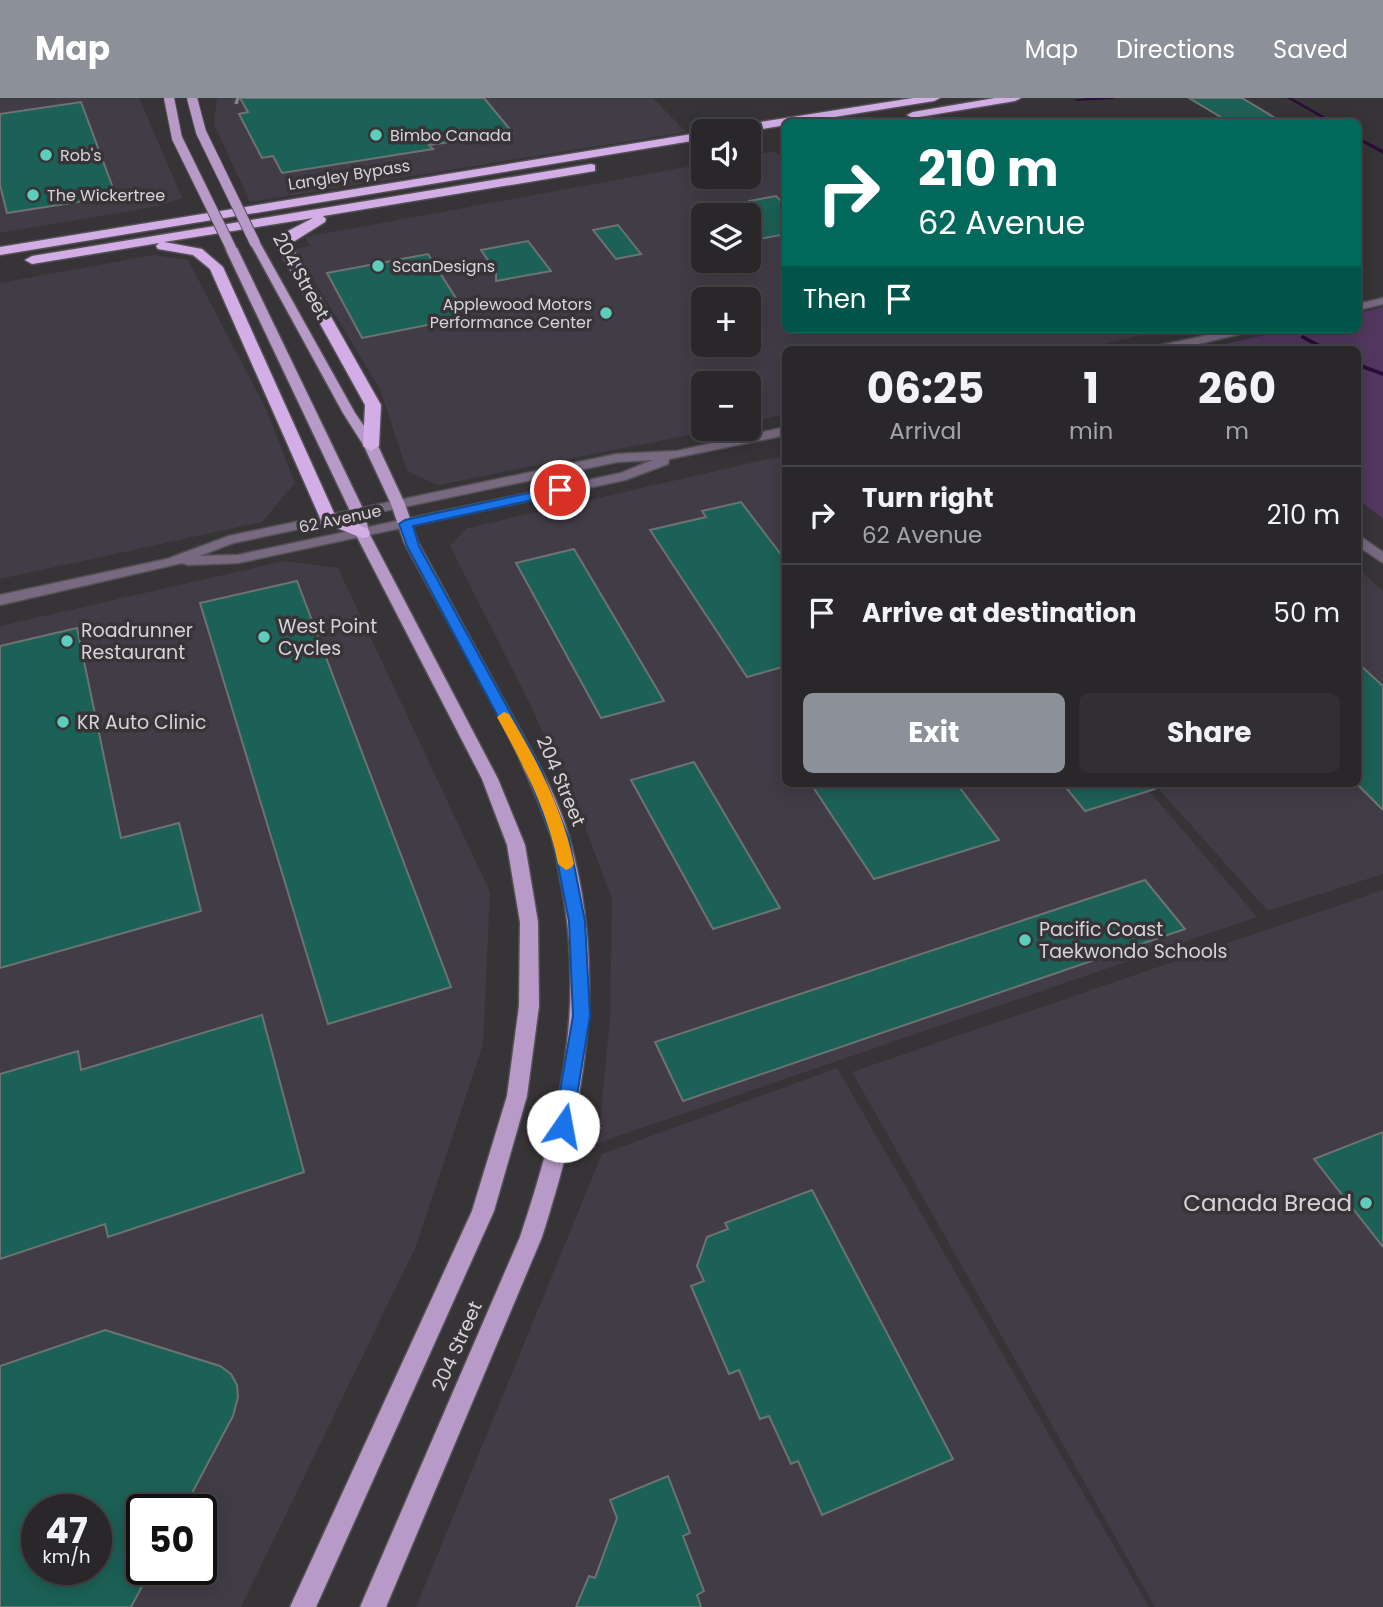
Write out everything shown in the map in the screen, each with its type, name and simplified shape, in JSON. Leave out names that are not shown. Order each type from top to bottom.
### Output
[{"type":"highway","points":[[804,119],[934,98]]},
{"type":"highway","points":[[894,118],[1015,98]]},
{"type":"highway","points":[[761,126],[782,122]]},
{"type":"highway","name":"Langley Bypass","points":[[0,251],[691,137]]},
{"type":"highway","name":"Langley Bypass","points":[[0,266],[598,167]]},
{"type":"highway","points":[[342,210],[307,225],[286,242],[289,255],[373,405],[371,446]]},
{"type":"highway","points":[[140,243],[197,252],[216,267],[328,519],[362,533]]},
{"type":"main road","name":"204 Street","points":[[169,98],[177,138],[358,513],[362,533],[490,779],[516,845],[529,922],[530,1006],[517,1096],[484,1211],[303,1607]]},
{"type":"main road","name":"204 Street","points":[[192,98],[201,132],[255,243],[349,413],[371,446],[398,504],[413,546],[532,767],[561,839],[577,921],[581,1016],[569,1101],[550,1178],[531,1237],[373,1607]]},
{"type":"street","points":[[1361,306],[1383,301]]},
{"type":"street","points":[[1175,346],[1236,333]]},
{"type":"street","name":"62 Avenue","points":[[0,600],[171,562],[229,540],[617,458],[677,455],[782,432]]},
{"type":"street","name":"62 Avenue","points":[[171,562],[238,559],[405,524],[625,476],[677,455]]},
{"type":"street","points":[[1361,541],[1383,559]]},
{"type":"shaded area","points":[[0,98],[139,98],[182,198],[158,206],[0,233]]},
{"type":"shaded area","points":[[217,98],[653,98],[686,132],[250,202],[214,124]]},
{"type":"shaded area","name":"Applewood Motors Performance Center","points":[[775,151],[782,157],[782,333],[1152,333],[1095,346],[782,346],[782,415],[761,419],[761,371],[691,371],[691,434],[438,485],[407,471],[380,389],[295,249],[310,246],[305,237],[691,166],[691,189],[761,189],[761,154]]},
{"type":"shaded area","points":[[154,255],[188,260],[266,409],[295,483],[262,522],[0,579],[0,283]]},
{"type":"shaded area","points":[[1383,307],[1383,519],[1361,501],[1361,346],[1217,346],[1273,333],[1361,333],[1361,312]]},
{"type":"shaded area","points":[[782,456],[782,787],[1146,787],[1257,917],[598,1143],[610,1019],[612,899],[584,824],[530,704],[450,546],[467,528]]},
{"type":"shaded area","points":[[284,561],[338,568],[490,892],[483,1044],[416,1246],[241,1607],[0,1607],[0,626]]},
{"type":"shaded area","points":[[1361,572],[1383,591],[1383,874],[1268,911],[1157,787],[1361,787]]},
{"type":"shaded area","points":[[1383,890],[1383,1607],[1155,1607],[852,1072]]},
{"type":"shaded area","points":[[837,1068],[1149,1607],[416,1607],[602,1154]]},
{"type":"building","name":"Bimbo Canada","points":[[240,98],[484,98],[513,133],[429,145],[433,149],[282,173],[273,156],[262,158],[239,114],[248,112]]},
{"type":"building","points":[[1189,98],[1242,98],[1277,119],[1224,119]]},
{"type":"building","points":[[81,102],[116,196],[7,213],[0,185],[0,114]]},
{"type":"building","points":[[776,196],[782,202],[782,235],[761,239],[761,203],[749,203]]},
{"type":"building","points":[[618,225],[641,254],[616,259],[593,230]]},
{"type":"building","points":[[528,241],[551,271],[496,281],[496,272],[481,250]]},
{"type":"building","points":[[428,254],[468,317],[362,338],[327,273]]},
{"type":"building","points":[[741,502],[782,556],[782,667],[747,677],[650,530],[706,517],[702,511]]},
{"type":"building","points":[[574,549],[664,701],[601,718],[516,563]]},
{"type":"building","points":[[297,581],[451,987],[328,1024],[200,603]]},
{"type":"building","points":[[77,628],[121,838],[179,823],[201,911],[0,968],[0,646]]},
{"type":"building","points":[[1361,666],[1383,686],[1383,810],[1360,787]]},
{"type":"building","points":[[694,762],[780,908],[713,929],[631,780]]},
{"type":"building","points":[[813,787],[959,787],[999,840],[874,879]]},
{"type":"building","points":[[1065,787],[1155,787],[1155,789],[1085,811]]},
{"type":"building","points":[[1145,880],[1185,929],[683,1101],[655,1042]]},
{"type":"building","points":[[262,1015],[304,1172],[108,1237],[105,1224],[0,1259],[0,1074],[78,1051],[81,1070]]},
{"type":"building","name":"Canada Bread","points":[[1383,1132],[1383,1247],[1314,1159]]},
{"type":"building","points":[[812,1190],[953,1459],[822,1515],[798,1461],[791,1464],[769,1416],[760,1419],[739,1370],[729,1374],[691,1286],[704,1281],[697,1266],[707,1237],[728,1229],[725,1223]]},
{"type":"building","points":[[105,1330],[220,1366],[231,1374],[237,1385],[238,1397],[233,1416],[192,1494],[126,1494],[126,1585],[143,1585],[131,1607],[0,1607],[0,1366]]},
{"type":"building","points":[[668,1476],[690,1533],[683,1536],[704,1591],[697,1595],[701,1607],[576,1607],[589,1576],[595,1578],[617,1518],[610,1500]]},
{"type":"waterway","points":[[1076,100],[1113,98]]},
{"type":"waterway","points":[[1289,98],[1327,119]]},
{"type":"waterway","points":[[1361,140],[1383,152]]},
{"type":"waterway","points":[[1303,337],[1320,346]]},
{"type":"waterway","points":[[1361,366],[1383,374]]},
{"type":"railway","points":[[236,104],[238,98]]},
{"type":"slow traffic","points":[[504,717],[532,767],[561,839],[566,864]]},
{"type":"place","name":"Bimbo Canada","points":[[376,135]]},
{"type":"place","name":"Rob's","points":[[46,155]]},
{"type":"place","name":"The Wickertree","points":[[33,195]]},
{"type":"place","name":"ScanDesigns","points":[[378,266]]},
{"type":"place","name":"Applewood Motors Performance Center","points":[[606,313]]},
{"type":"place","name":"West Point Cycles","points":[[264,637]]},
{"type":"place","name":"Roadrunner Restaurant","points":[[67,641]]},
{"type":"place","name":"KR Auto Clinic","points":[[63,722]]},
{"type":"place","name":"Pacific Coast Taekwondo Schools","points":[[1025,940]]},
{"type":"place","name":"Canada Bread","points":[[1366,1203]]},
{"type":"route","points":[[560,490],[405,524],[413,546],[488,690],[532,767],[561,839],[577,921],[581,1016],[563,1126]]}]
